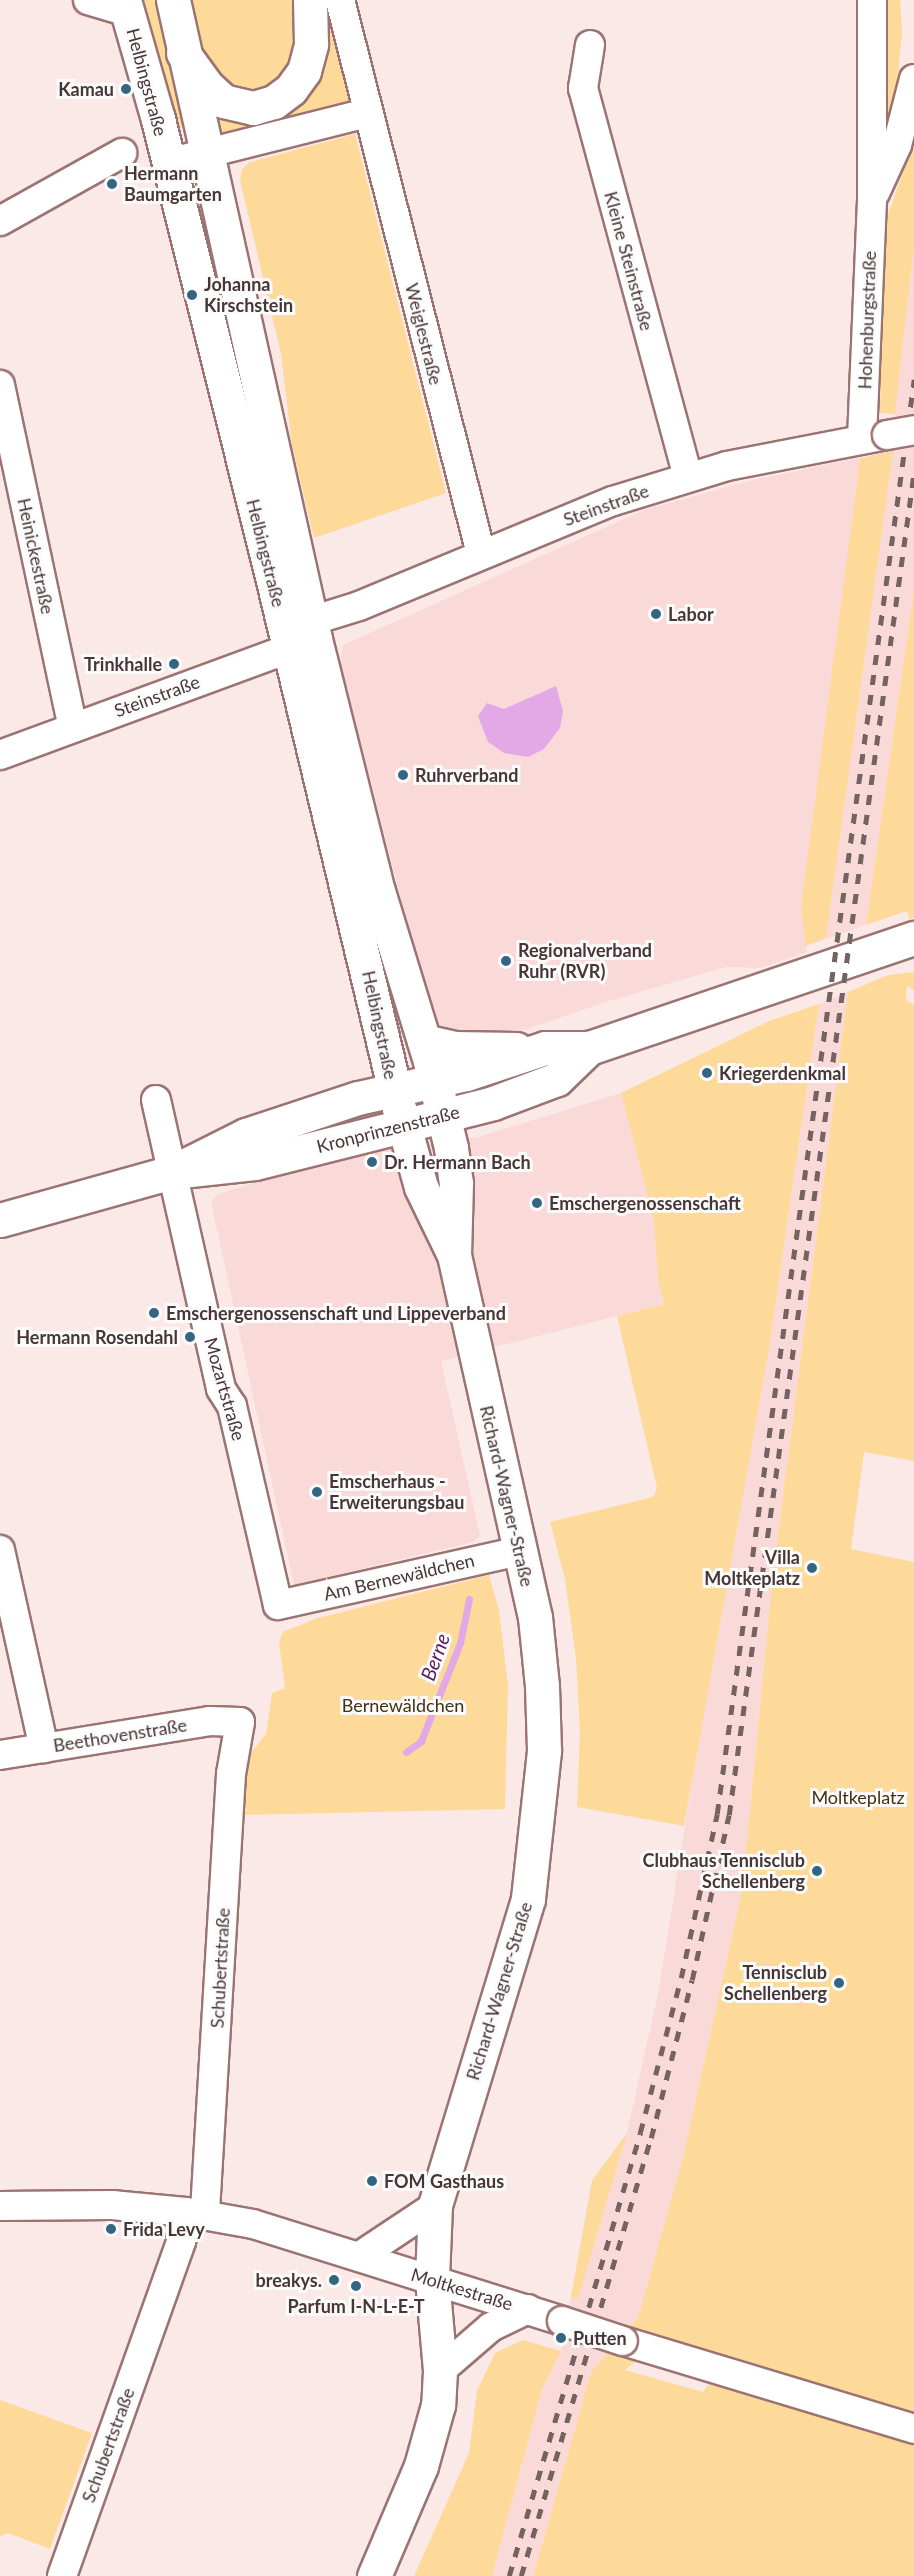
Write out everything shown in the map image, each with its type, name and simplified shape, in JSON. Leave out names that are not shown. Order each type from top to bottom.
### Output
[{"type":"main road","name":"Helbingstraße","points":[[173,0],[398,1107]]},
{"type":"main road","points":[[183,53],[206,85],[224,101],[253,108],[274,102],[291,89],[304,71],[311,44],[310,0]]},
{"type":"main road","name":"Helbingstraße","points":[[126,6],[168,163],[304,636],[440,1098]]},
{"type":"main road","name":"Kronprinzenstraße","points":[[440,1098],[530,1052],[554,1046],[589,1048],[849,962],[914,938]]},
{"type":"main road","points":[[849,962],[914,964]]},
{"type":"main road","points":[[424,1041],[455,1047],[530,1052]]},
{"type":"main road","name":"Kronprinzenstraße","points":[[0,1220],[172,1172],[255,1163],[398,1107],[440,1098],[502,1101],[557,1079],[589,1048]]},
{"type":"main road","name":"Richard-Wagner-Straße","points":[[374,2576],[428,2446],[440,2371],[432,2279],[435,2206],[528,1899],[539,1823],[544,1751],[542,1686],[535,1617],[454,1255],[456,1183],[440,1098]]},
{"type":"main road","name":"Richard-Wagner-Straße","points":[[398,1107],[426,1203],[454,1255]]},
{"type":"street","points":[[88,0],[126,6]]},
{"type":"street","name":"Weiglestraße","points":[[340,0],[481,554]]},
{"type":"street","name":"Hohenburgstraße","points":[[872,0],[872,200],[887,435]]},
{"type":"street","name":"Kleine Steinstraße","points":[[590,45],[583,88],[688,477]]},
{"type":"street","name":"Hohenburgstraße","points":[[872,200],[897,145],[914,79]]},
{"type":"street","points":[[168,163],[367,113]]},
{"type":"street","points":[[0,221],[122,153]]},
{"type":"street","name":"Heinickestraße","points":[[0,385],[9,481],[73,727]]},
{"type":"street","name":"Steinstraße","points":[[0,755],[304,636],[350,610],[614,501],[688,477],[887,435]]},
{"type":"street","points":[[156,1100],[172,1172]]},
{"type":"street","name":"Mozartstraße","points":[[172,1172],[221,1389],[232,1406],[278,1605]]},
{"type":"street","points":[[0,1550],[44,1748]]},
{"type":"street","name":"Am Bernewäldchen","points":[[278,1605],[520,1551]]},
{"type":"street","name":"Beethovenstraße","points":[[0,1755],[209,1720],[240,1722]]},
{"type":"street","name":"Schubertstraße","points":[[62,2576],[181,2241],[196,2213],[231,1774],[240,1722]]},
{"type":"street","name":"Moltkestraße","points":[[0,2206],[112,2205],[196,2213],[264,2227],[623,2341],[914,2429]]},
{"type":"street","points":[[360,2256],[435,2206]]},
{"type":"street","points":[[440,2371],[491,2327],[528,2309]]},
{"type":"shaded area","points":[[914,140],[914,588],[866,925],[806,946],[807,952],[761,968],[726,967],[609,1001],[509,1035],[436,1036],[340,661],[343,645],[644,510],[752,480],[893,451],[895,414],[880,413],[888,215]]},
{"type":"shaded area","points":[[556,686],[563,711],[560,728],[544,749],[528,757],[504,753],[488,742],[478,716],[487,703],[504,709]]},
{"type":"shaded area","points":[[848,992],[773,1572],[742,1891],[683,2157],[638,2317],[591,2372],[533,2576],[492,2576],[542,2389],[561,2351],[592,2181],[627,2133],[659,1989],[710,1668],[769,1349],[819,1004]]},
{"type":"shaded area","name":"Emschergenossenschaft","points":[[621,1093],[654,1221],[658,1280],[664,1304],[441,1361],[480,1536],[473,1542],[294,1585],[211,1202],[218,1194],[343,1157],[478,1137]]},
{"type":"green space","points":[[143,0],[155,0],[184,126],[178,127]]},
{"type":"green space","points":[[189,0],[302,0],[292,68],[266,93],[228,91],[199,55]]},
{"type":"green space","points":[[320,0],[334,0],[358,103],[220,135],[212,130],[203,102],[264,116]]},
{"type":"green space","points":[[885,0],[900,0],[902,33],[894,114],[887,113]]},
{"type":"green space","points":[[355,134],[446,493],[314,538],[292,445],[281,354],[240,180],[242,169],[250,162]]},
{"type":"green space","points":[[914,140],[914,245],[895,414],[880,413],[883,260],[888,215]]},
{"type":"green space","points":[[198,194],[291,581],[190,196]]},
{"type":"green space","points":[[893,451],[826,938],[805,946],[801,906],[860,459]]},
{"type":"green space","points":[[914,588],[914,917],[909,919],[907,911],[866,925]]},
{"type":"green space","name":"Moltkeplatz","points":[[914,972],[914,990],[907,986],[906,1000],[914,1005],[914,1461],[864,1452],[851,1549],[914,1562],[914,2425],[650,2349],[625,2370],[703,2392],[717,2371],[914,2431],[914,2576],[533,2576],[591,2372],[638,2317],[683,2157],[742,1891],[773,1572],[848,992],[888,975]]},
{"type":"green space","points":[[819,1004],[769,1349],[684,1826],[577,1807],[580,1731],[576,1659],[565,1579],[550,1522],[645,1499],[654,1496],[657,1488],[617,1316],[664,1304],[658,1280],[654,1221],[621,1093],[769,1021]]},
{"type":"green space","name":"Bernewäldchen","points":[[489,1575],[499,1610],[508,1686],[505,1809],[245,1815],[246,1759],[266,1734],[272,1693],[285,1688],[279,1643],[283,1632],[318,1618]]},
{"type":"green space","points":[[627,2133],[578,2299],[571,2297],[592,2181]]},
{"type":"green space","points":[[523,2340],[561,2351],[542,2389],[492,2576],[414,2576],[469,2453],[477,2391],[495,2353]]},
{"type":"green space","points":[[0,2400],[92,2433],[50,2549],[8,2533],[0,2536]]},
{"type":"waterway","name":"Berne","points":[[406,1752],[421,1741],[460,1643],[469,1599]]},
{"type":"railway","points":[[509,2576],[640,2133],[681,1978],[717,1814],[914,379]]},
{"type":"railway","points":[[521,2576],[651,2138],[692,1980],[729,1815],[914,471]]},
{"type":"place","name":"Kamau","points":[[126,89]]},
{"type":"place","name":"Hermann Baumgarten","points":[[112,184]]},
{"type":"place","name":"Johanna Kirschstein","points":[[192,295]]},
{"type":"place","name":"Labor","points":[[656,614]]},
{"type":"place","name":"Trinkhalle","points":[[174,664]]},
{"type":"place","name":"Ruhrverband","points":[[403,775]]},
{"type":"place","name":"Regionalverband Ruhr (RVR)","points":[[506,961]]},
{"type":"place","name":"Kriegerdenkmal","points":[[707,1073]]},
{"type":"place","name":"Dr. Hermann Bach","points":[[372,1162]]},
{"type":"place","name":"Emschergenossenschaft","points":[[537,1203]]},
{"type":"place","name":"Emschergenossenschaft und Lippeverband","points":[[154,1313]]},
{"type":"place","name":"Hermann Rosendahl","points":[[190,1337]]},
{"type":"place","name":"Emscherhaus - Erweiterungsbau","points":[[317,1492]]},
{"type":"place","name":"Villa Moltkeplatz","points":[[812,1568]]},
{"type":"place","name":"Clubhaus Tennisclub Schellenberg","points":[[817,1871]]},
{"type":"place","name":"Tennisclub Schellenberg","points":[[839,1983]]},
{"type":"place","name":"FOM Gasthaus","points":[[372,2181]]},
{"type":"place","name":"Frida Levy","points":[[111,2229]]},
{"type":"place","name":"breakys.","points":[[334,2280]]},
{"type":"place","name":"Parfum I-N-L-E-T","points":[[356,2286]]},
{"type":"place","name":"Putten","points":[[561,2338]]}]
